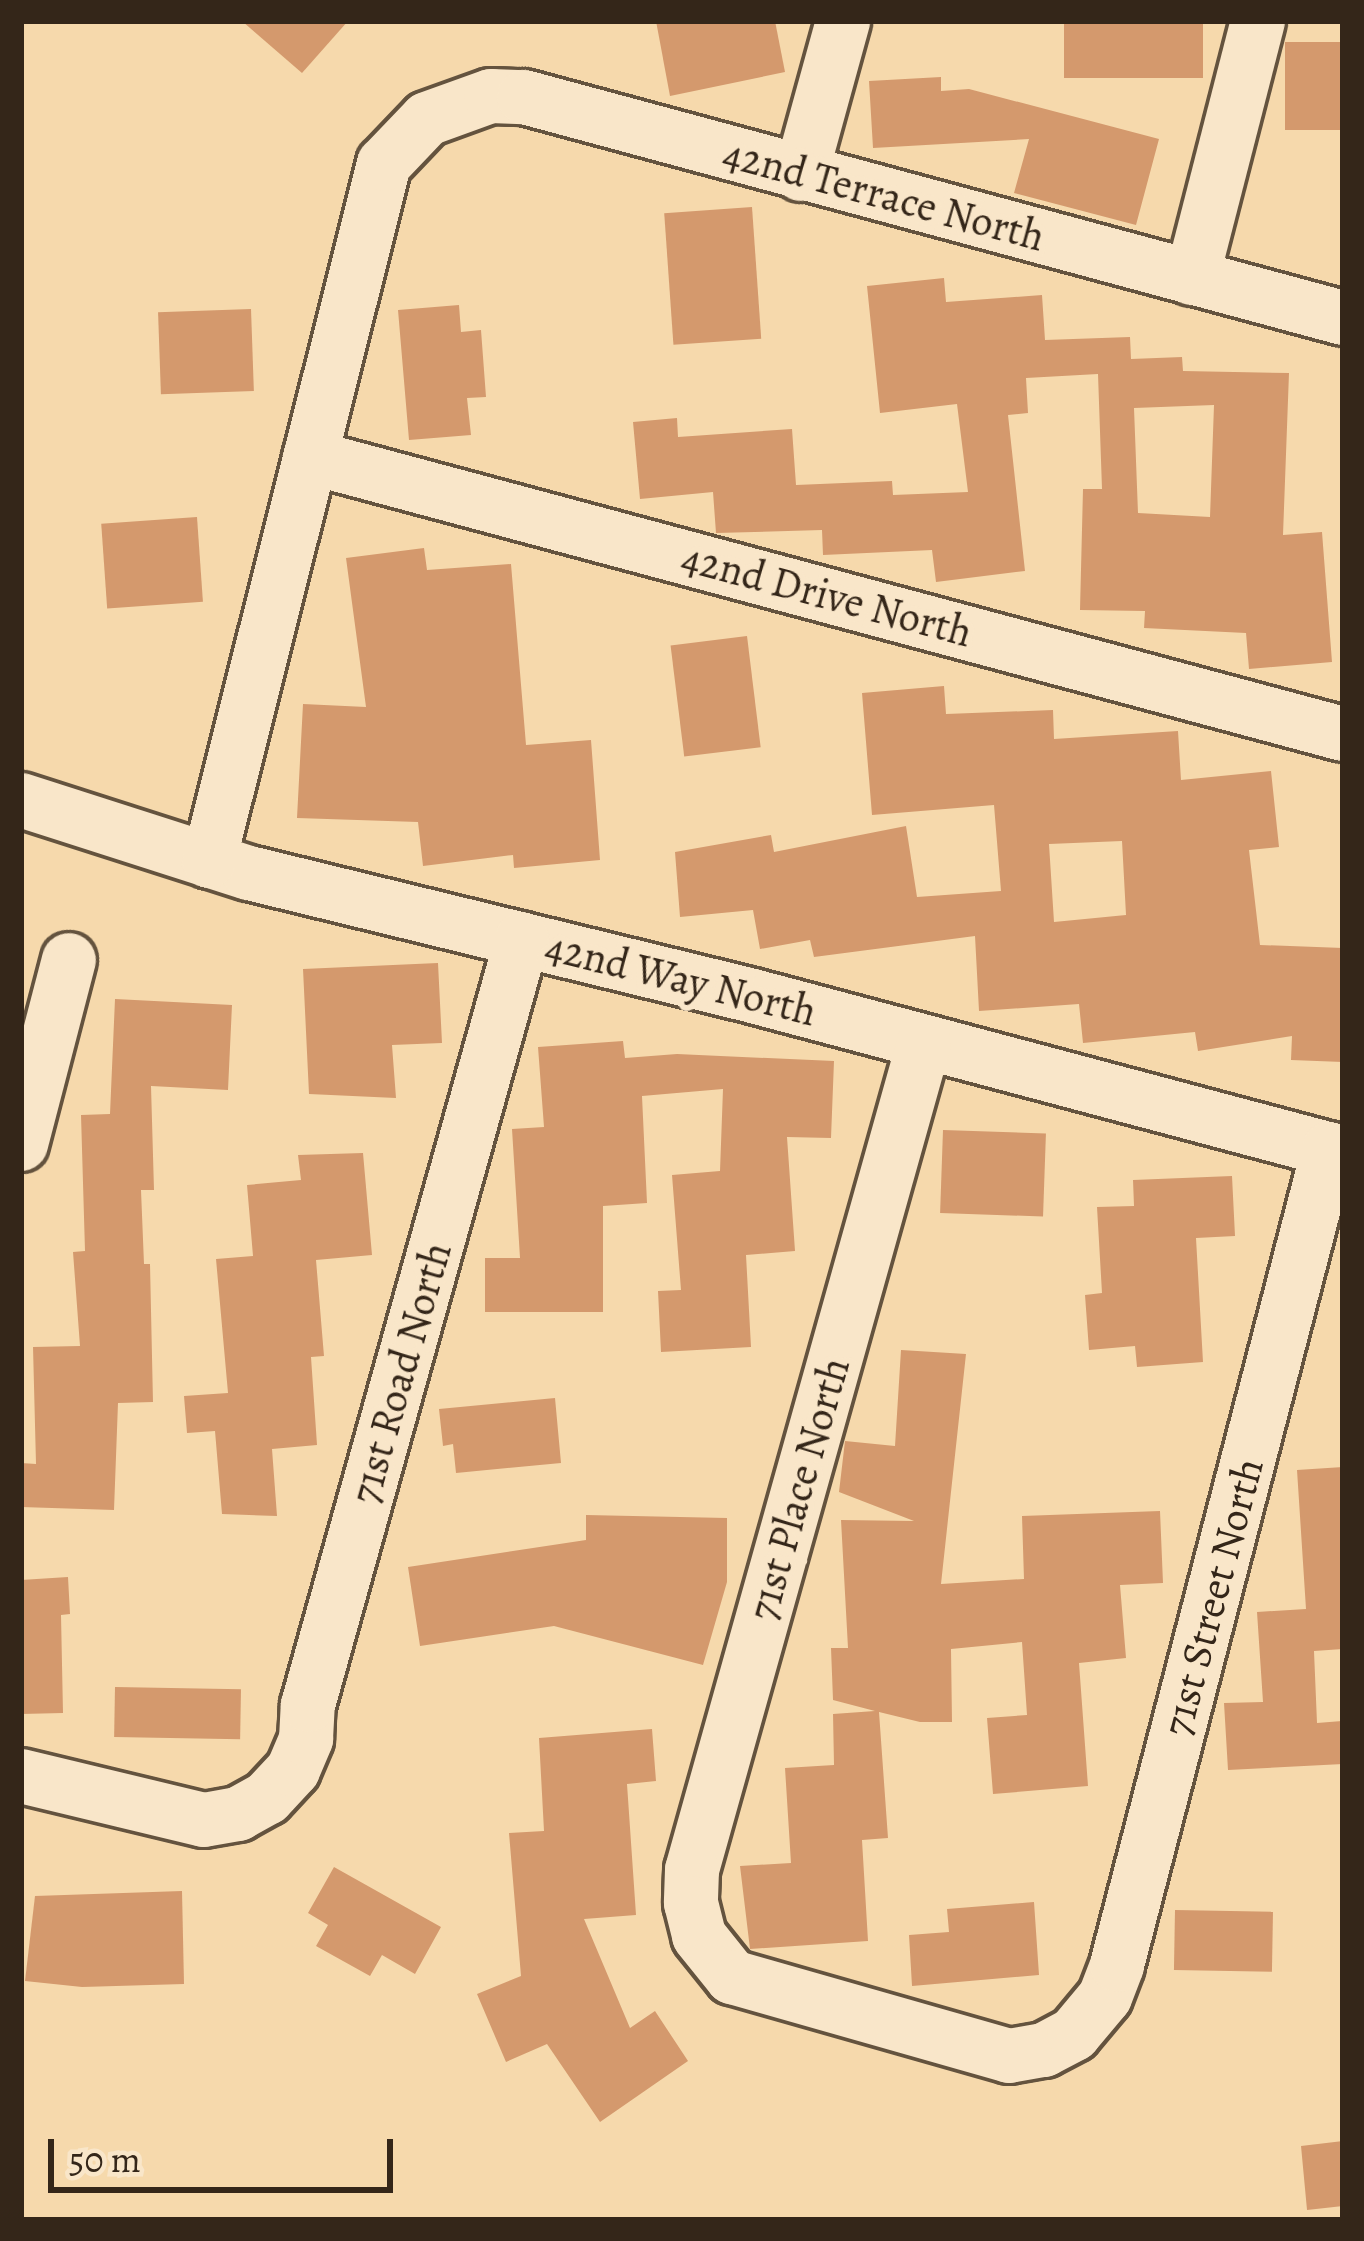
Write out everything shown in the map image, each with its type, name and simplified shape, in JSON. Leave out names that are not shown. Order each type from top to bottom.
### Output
[{"type":"street","points":[[802,174],[843,21]]},
{"type":"street","points":[[1192,278],[1258,21]]},
{"type":"street","name":"42nd Terrace North","points":[[310,457],[384,164],[427,119],[490,96],[524,97],[1343,318]]},
{"type":"street","points":[[209,861],[310,457]]},
{"type":"street","name":"42nd Drive North","points":[[310,457],[1343,734]]},
{"type":"street","name":"42nd Way North","points":[[21,800],[209,861],[1336,1151]]},
{"type":"street","name":"71st Road North","points":[[21,1776],[204,1820],[238,1814],[267,1798],[292,1770],[306,1738],[308,1705],[522,939]]},
{"type":"street","points":[[21,1144],[69,960]]},
{"type":"street","name":"71st Place North","points":[[924,1043],[692,1870],[691,1904],[699,1936],[732,1977],[1010,2056],[1044,2050],[1074,2033]]},
{"type":"street","name":"71st Street North","points":[[1074,2033],[1106,1997],[1118,1965],[1336,1151]]},
{"type":"building","points":[[242,21],[348,21],[302,73]]},
{"type":"building","points":[[656,21],[775,21],[785,72],[670,96]]},
{"type":"building","points":[[1064,21],[1203,21],[1203,78],[1064,78]]},
{"type":"building","points":[[1285,42],[1343,42],[1343,130],[1285,130]]},
{"type":"building","points":[[941,77],[941,91],[969,89],[1159,139],[1136,225],[1014,193],[1029,139],[873,148],[869,81]]},
{"type":"building","points":[[752,207],[761,339],[673,345],[664,213]]},
{"type":"building","points":[[944,278],[946,302],[1042,295],[1045,340],[1130,337],[1131,359],[1182,357],[1183,371],[1289,373],[1283,535],[1322,532],[1332,662],[1249,669],[1246,633],[1144,628],[1145,611],[1080,610],[1083,489],[1102,489],[1098,374],[1026,378],[1028,413],[1008,415],[1025,571],[936,582],[932,550],[823,555],[822,530],[716,533],[713,492],[640,499],[633,422],[677,418],[678,437],[792,429],[796,485],[892,481],[893,495],[968,492],[957,404],[880,413],[867,286]],"holes":[[[1214,405],[1210,517],[1138,513],[1134,408]]]},
{"type":"building","points":[[459,305],[461,332],[481,330],[486,397],[467,398],[471,435],[409,440],[398,310]]},
{"type":"building","points":[[251,309],[254,391],[161,394],[158,312]]},
{"type":"building","points":[[197,517],[203,602],[107,608],[101,524]]},
{"type":"building","points":[[424,548],[427,570],[511,564],[526,745],[591,740],[600,860],[514,868],[513,855],[423,866],[418,822],[297,818],[303,704],[366,707],[346,558]]},
{"type":"building","points":[[747,636],[761,747],[684,757],[671,645]]},
{"type":"building","points":[[944,686],[946,714],[1053,710],[1054,739],[1178,731],[1181,780],[1271,771],[1279,847],[1249,850],[1260,945],[1343,948],[1343,1062],[1291,1060],[1292,1036],[1198,1051],[1195,1032],[1083,1043],[1079,1004],[979,1011],[975,936],[814,957],[810,940],[760,949],[753,910],[680,917],[675,852],[771,835],[774,852],[906,826],[917,897],[1001,891],[994,805],[872,815],[862,693]],"holes":[[[1122,841],[1126,915],[1054,922],[1049,844]]]},
{"type":"building","points":[[438,963],[442,1043],[392,1045],[396,1098],[309,1094],[303,969]]},
{"type":"building","points":[[115,999],[232,1005],[228,1090],[151,1086],[154,1190],[141,1190],[144,1264],[150,1264],[153,1402],[118,1403],[114,1510],[21,1507],[21,1463],[36,1464],[33,1347],[80,1346],[73,1252],[85,1251],[81,1115],[110,1114]]},
{"type":"building","points":[[623,1041],[625,1058],[677,1054],[834,1061],[831,1138],[787,1137],[795,1251],[746,1255],[751,1347],[661,1352],[658,1291],[681,1290],[672,1175],[720,1171],[723,1089],[642,1096],[647,1203],[603,1206],[603,1312],[485,1312],[485,1258],[520,1258],[512,1129],[544,1127],[538,1047]]},
{"type":"building","points":[[943,1130],[1046,1134],[1043,1217],[940,1213]]},
{"type":"building","points":[[363,1153],[372,1255],[316,1260],[324,1356],[311,1357],[317,1445],[272,1449],[277,1516],[222,1514],[215,1431],[187,1433],[184,1396],[228,1393],[216,1259],[253,1256],[247,1185],[301,1180],[298,1155]]},
{"type":"building","points":[[1232,1176],[1235,1236],[1196,1238],[1203,1362],[1137,1367],[1135,1346],[1089,1350],[1085,1295],[1102,1293],[1097,1207],[1134,1206],[1133,1180]]},
{"type":"building","points":[[901,1350],[966,1354],[941,1584],[1024,1579],[1022,1516],[1160,1511],[1163,1583],[1120,1585],[1126,1658],[1079,1663],[1088,1786],[993,1794],[987,1718],[1027,1715],[1022,1642],[951,1649],[952,1722],[920,1722],[879,1712],[888,1838],[862,1840],[868,1941],[750,1949],[740,1866],[791,1863],[785,1768],[834,1765],[833,1714],[875,1711],[833,1700],[831,1648],[848,1648],[841,1520],[914,1521],[839,1492],[845,1441],[895,1446]]},
{"type":"building","points":[[555,1398],[561,1463],[456,1473],[453,1444],[443,1446],[439,1409]]},
{"type":"building","points":[[1343,1467],[1343,1649],[1314,1651],[1317,1723],[1342,1721],[1343,1764],[1228,1770],[1224,1703],[1263,1702],[1257,1612],[1306,1609],[1297,1470]]},
{"type":"building","points":[[586,1515],[727,1518],[727,1582],[703,1665],[554,1626],[420,1646],[408,1567],[586,1540]]},
{"type":"building","points":[[68,1577],[70,1614],[61,1615],[63,1713],[21,1714],[21,1580]]},
{"type":"building","points":[[115,1687],[241,1689],[240,1739],[114,1737]]},
{"type":"building","points":[[652,1729],[656,1781],[627,1784],[636,1915],[584,1919],[630,2028],[655,2011],[688,2061],[600,2122],[547,2044],[506,2062],[477,1994],[521,1976],[509,1833],[544,1831],[539,1738]]},
{"type":"building","points":[[334,1867],[441,1927],[415,1974],[382,1955],[370,1976],[316,1946],[328,1925],[308,1913]]},
{"type":"building","points":[[182,1891],[184,1984],[82,1987],[25,1981],[35,1896]]},
{"type":"building","points":[[1034,1902],[1039,1975],[912,1986],[909,1935],[949,1932],[947,1909]]},
{"type":"building","points":[[1175,1910],[1273,1912],[1272,1972],[1174,1970]]},
{"type":"building","points":[[1343,2141],[1343,2206],[1307,2210],[1301,2146]]}]
